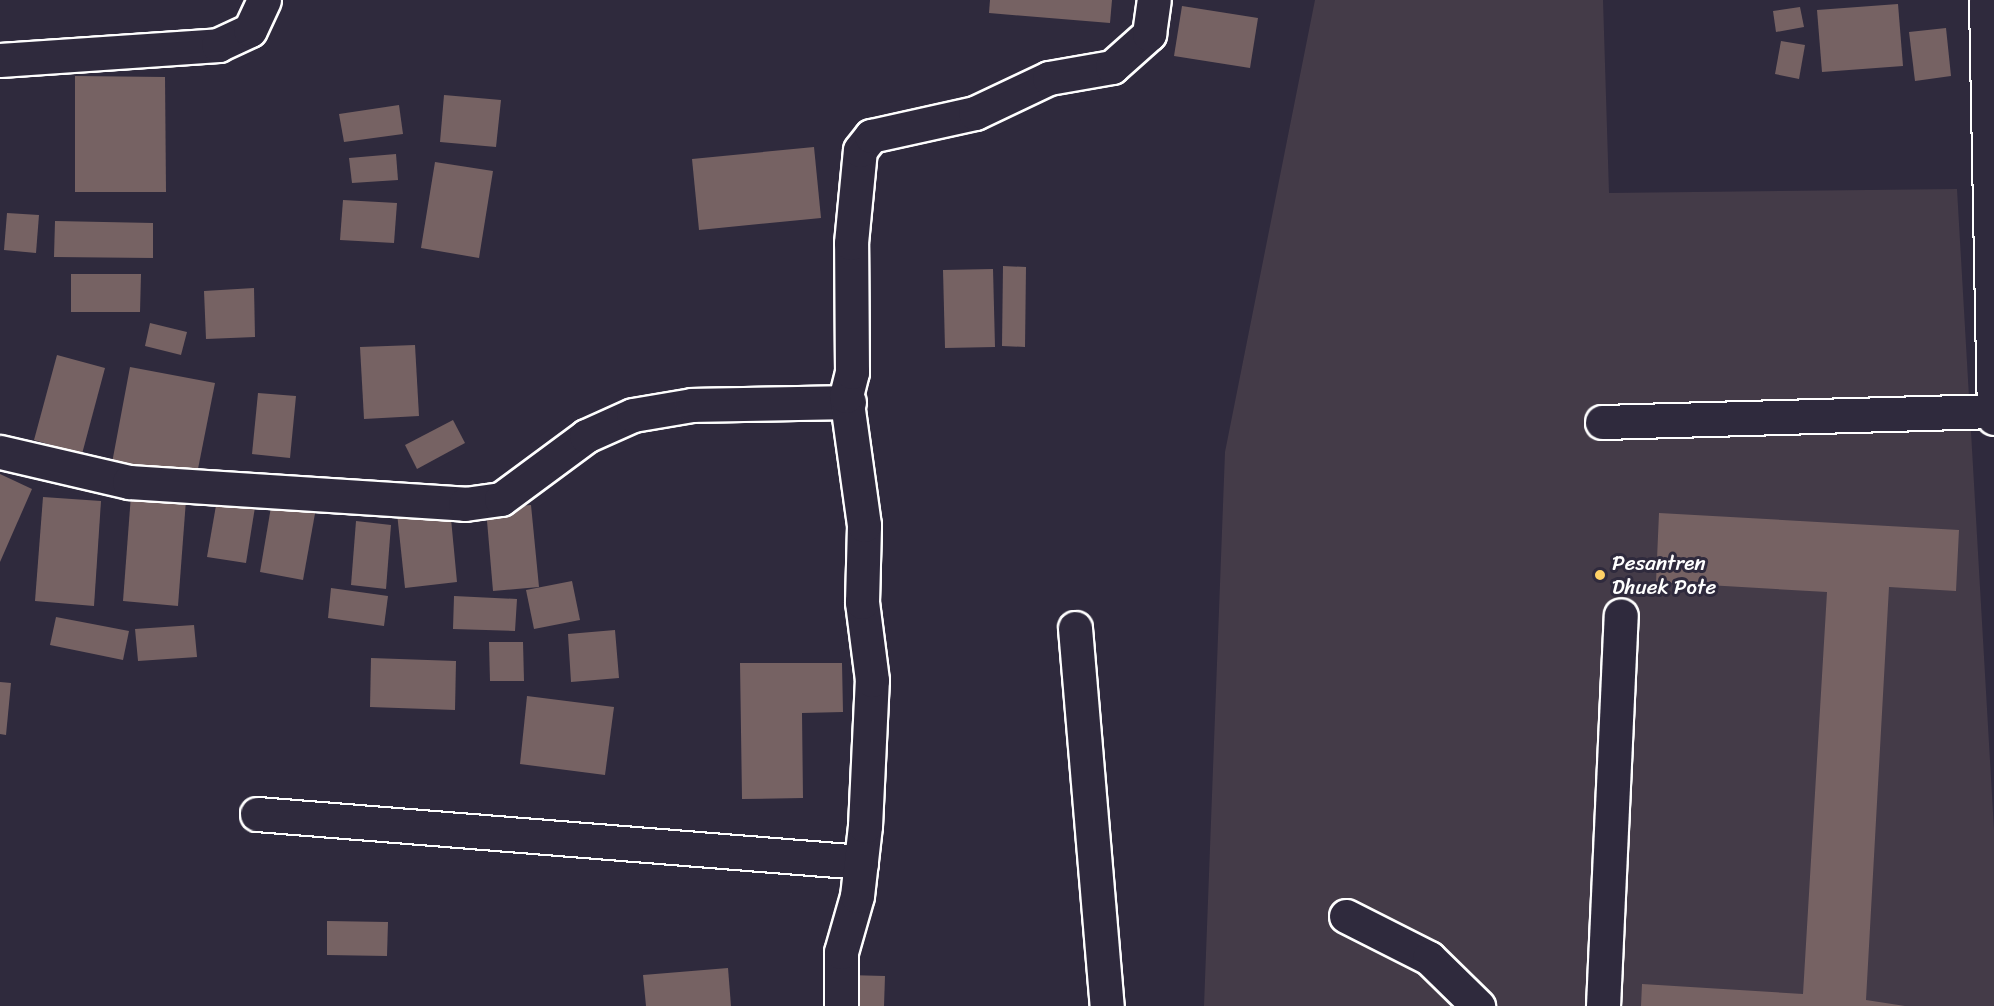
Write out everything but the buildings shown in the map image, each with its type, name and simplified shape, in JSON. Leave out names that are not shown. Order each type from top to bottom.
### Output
[{"type":"street","points":[[0,60],[218,45],[250,30],[264,0]]},
{"type":"street","points":[[841,1006],[841,952],[861,862],[872,680],[862,602],[864,525],[849,402],[851,243],[861,150],[871,136],[975,113],[1020,88],[1112,67],[1149,34],[1154,0]]},
{"type":"street","points":[[1986,0],[1994,418]]},
{"type":"street","points":[[0,452],[129,482],[465,504],[501,499],[586,436],[633,415],[692,405],[849,402]]},
{"type":"street","points":[[1602,422],[1994,411]]},
{"type":"street","points":[[1603,1006],[1621,615]]},
{"type":"street","points":[[1075,628],[1107,1006]]},
{"type":"street","points":[[257,814],[861,862]]},
{"type":"street","points":[[1346,916],[1429,958],[1478,1006]]},
{"type":"shaded area","name":"Pesantren Dhuek Pote","points":[[1315,0],[1603,0],[1609,193],[1957,189],[1994,830],[1994,1006],[1204,1006],[1225,452]]},
{"type":"place","name":"Pesantren Dhuek Pote","points":[[1600,575]]}]
